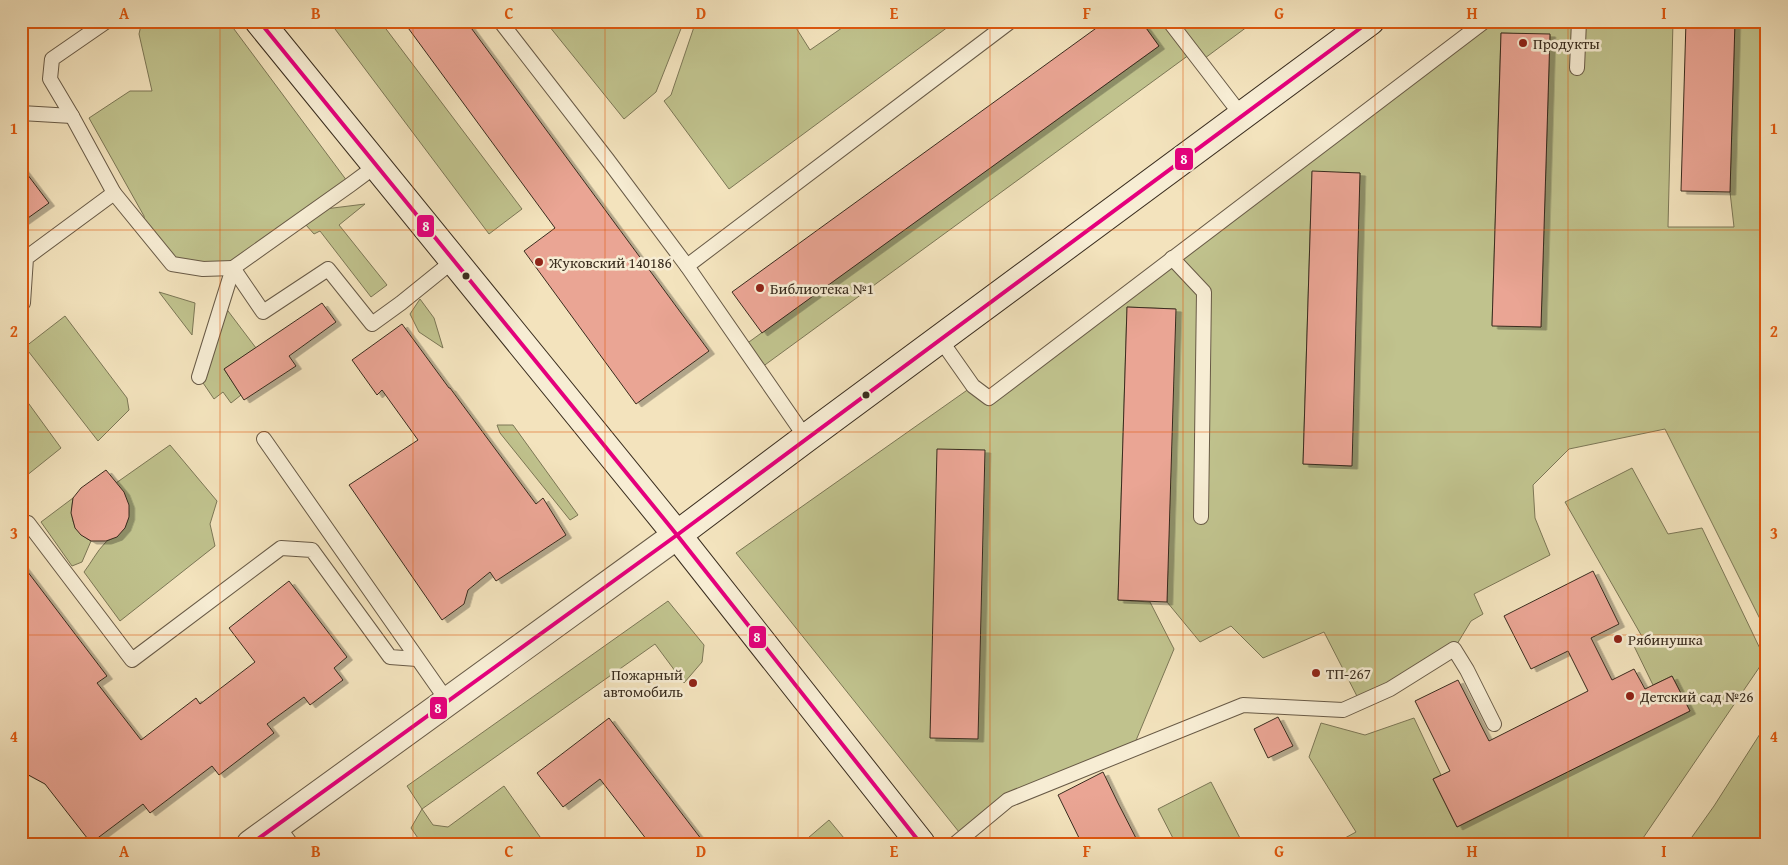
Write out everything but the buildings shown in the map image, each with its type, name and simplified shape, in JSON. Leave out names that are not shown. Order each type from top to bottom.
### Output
[{"type":"main road","points":[[259,21],[677,535],[921,844]]},
{"type":"main road","points":[[251,844],[284,834],[448,702],[677,535],[1370,21]]},
{"type":"lane","points":[[107,21],[52,60],[50,79],[114,193],[172,264],[203,269],[233,268],[377,165]]},
{"type":"lane","points":[[500,21],[687,266],[806,438]]},
{"type":"lane","points":[[687,266],[1011,21]]},
{"type":"lane","points":[[1169,21],[1242,116]]},
{"type":"lane","points":[[940,339],[972,386],[989,398],[1485,21]]},
{"type":"lane","points":[[1577,68],[1578,21]]},
{"type":"lane","points":[[21,113],[72,116]]},
{"type":"lane","points":[[21,304],[23,303],[26,258],[114,193]]},
{"type":"lane","points":[[1172,258],[1204,292],[1201,517]]},
{"type":"lane","points":[[233,268],[264,312],[328,270],[372,324],[453,261]]},
{"type":"lane","points":[[199,377],[233,268]]},
{"type":"lane","points":[[264,439],[448,702]]},
{"type":"lane","points":[[21,528],[28,523],[132,660],[281,548],[312,550],[390,657],[417,659]]},
{"type":"lane","points":[[955,844],[1008,800],[1243,705],[1343,710],[1390,689],[1454,649],[1467,670],[1494,724]]},
{"type":"green space","points":[[142,21],[228,21],[350,185],[233,268],[172,264],[144,230],[144,216],[89,118],[130,91],[152,91],[139,34]]},
{"type":"green space","points":[[329,21],[380,21],[522,209],[489,234]]},
{"type":"green space","points":[[545,21],[684,21],[656,92],[624,119]]},
{"type":"green space","points":[[696,21],[796,21],[793,23],[810,50],[852,21],[956,21],[729,189],[664,101],[671,95]]},
{"type":"green space","points":[[1141,21],[1255,21],[1201,61],[1193,52],[758,370],[742,347],[1159,46]]},
{"type":"green space","points":[[1485,21],[1673,21],[1668,227],[1734,227],[1730,192],[1735,21],[1767,21],[1767,633],[1665,429],[1569,449],[1533,485],[1535,518],[1550,555],[1474,594],[1483,614],[1471,621],[1454,649],[1360,702],[1324,632],[1263,658],[1231,626],[1200,642],[1167,602],[1175,309],[1127,307],[1118,600],[1150,602],[1174,649],[1132,750],[1008,800],[963,837],[736,553],[973,386],[989,397]],"holes":[[[1501,33],[1550,35],[1541,327],[1492,325]],[[1312,172],[1360,173],[1351,466],[1303,464]]]},
{"type":"green space","points":[[365,204],[339,225],[387,285],[371,297],[320,231],[314,234],[306,225],[325,209]]},
{"type":"green space","points":[[159,292],[195,303],[192,335]]},
{"type":"green space","points":[[420,299],[434,318],[443,348],[419,332],[410,314]]},
{"type":"green space","points":[[222,303],[256,348],[224,369],[241,395],[231,403],[223,392],[214,399],[199,377]]},
{"type":"green space","points":[[65,316],[127,398],[129,410],[98,441],[25,347]]},
{"type":"green space","points":[[21,393],[61,448],[21,480],[21,449],[29,444],[21,435],[21,428],[27,424],[21,418]]},
{"type":"green space","points":[[497,425],[513,425],[578,515],[570,520],[500,433]]},
{"type":"green space","points":[[170,445],[217,501],[210,524],[215,546],[120,621],[84,572],[102,546],[118,535],[124,529],[127,522],[129,509],[121,489],[116,483]]},
{"type":"green space","points":[[1632,468],[1668,534],[1702,528],[1765,659],[1639,844],[1557,844],[1554,838],[1541,844],[1334,844],[1356,832],[1309,757],[1321,723],[1365,735],[1414,718],[1441,775],[1433,779],[1457,827],[1690,711],[1672,676],[1653,685],[1634,646],[1644,640],[1565,502]]},
{"type":"green space","points":[[73,498],[72,518],[76,528],[91,541],[82,562],[72,566],[41,522]]},
{"type":"green space","points":[[668,601],[704,645],[702,662],[684,683],[655,644],[422,809],[407,786]]},
{"type":"green space","points":[[1767,723],[1767,844],[1687,844],[1714,806]]},
{"type":"green space","points":[[1211,782],[1243,844],[1176,844],[1158,809]]},
{"type":"green space","points":[[504,786],[545,844],[422,844],[411,828],[422,809],[433,825],[448,827]]},
{"type":"green space","points":[[829,820],[849,844],[801,844]]},
{"type":"transit line","name":"8","points":[[259,21],[677,535],[921,844]]},
{"type":"transit line","name":"8","points":[[251,844],[677,535],[1370,21]]},
{"type":"place","name":"Продукты","points":[[1523,43]]},
{"type":"place","name":"Жуковский 140186","points":[[539,262]]},
{"type":"place","name":"Библиотека №1","points":[[760,288]]},
{"type":"place","name":"Рябинушка","points":[[1618,639]]},
{"type":"place","name":"ТП-267","points":[[1316,673]]},
{"type":"place","name":"Пожарный автомобиль","points":[[693,683]]},
{"type":"place","name":"Детский сад №26","points":[[1630,696]]}]
